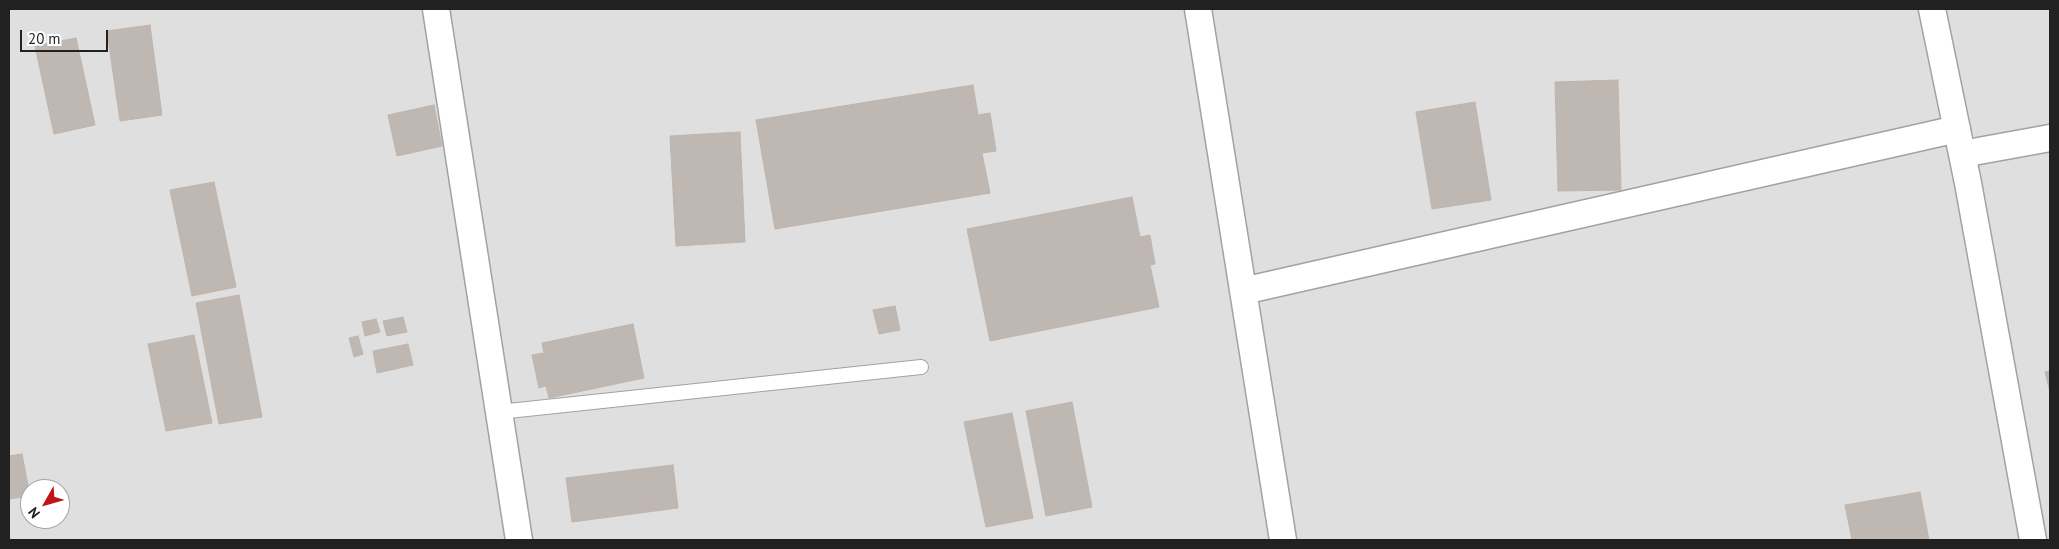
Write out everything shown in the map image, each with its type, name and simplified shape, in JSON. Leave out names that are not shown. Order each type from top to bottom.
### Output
[{"type":"street","points":[[436,9],[519,540]]},
{"type":"street","points":[[1198,9],[1283,540]]},
{"type":"street","points":[[1932,9],[1962,154],[2033,540]]},
{"type":"street","points":[[1243,291],[1957,129]]},
{"type":"street","points":[[1962,154],[2050,138]]},
{"type":"lane","points":[[499,412],[921,367]]},
{"type":"shaded area","points":[[9,9],[2050,9],[2050,540],[9,540]]},
{"type":"building","points":[[150,25],[162,115],[120,121],[107,31]]},
{"type":"building","points":[[76,38],[95,125],[54,134],[35,46]]},
{"type":"building","points":[[1618,80],[1621,190],[1558,191],[1555,82]]},
{"type":"building","points":[[973,85],[978,115],[990,113],[996,151],[982,153],[990,193],[775,229],[756,120]]},
{"type":"building","points":[[1475,102],[1491,200],[1432,209],[1416,112]]},
{"type":"building","points":[[434,105],[442,146],[397,156],[388,115]]},
{"type":"building","points":[[740,132],[745,242],[676,246],[670,136]]},
{"type":"building","points":[[214,182],[236,287],[192,296],[170,190]]},
{"type":"building","points":[[1132,197],[1140,237],[1150,235],[1155,264],[1150,265],[1159,307],[990,341],[967,229]]},
{"type":"building","points":[[239,295],[262,417],[219,424],[196,303]]},
{"type":"building","points":[[895,306],[900,330],[879,334],[873,310]]},
{"type":"building","points":[[403,317],[407,332],[387,336],[383,321]]},
{"type":"building","points":[[376,319],[380,332],[365,336],[362,322]]},
{"type":"building","points":[[633,324],[644,378],[549,398],[546,386],[539,388],[532,355],[544,353],[542,343]]},
{"type":"building","points":[[194,335],[212,423],[166,431],[148,344]]},
{"type":"building","points":[[358,336],[363,354],[354,357],[349,338]]},
{"type":"building","points":[[408,344],[413,365],[377,373],[373,351]]},
{"type":"building","points":[[2050,371],[2050,392],[2045,372]]},
{"type":"building","points":[[1072,402],[1092,507],[1046,516],[1026,411]]},
{"type":"building","points":[[1012,413],[1033,518],[986,527],[964,422]]},
{"type":"building","points":[[22,454],[27,479],[20,479],[20,497],[9,499],[9,456]]},
{"type":"building","points":[[673,465],[678,508],[572,522],[566,478]]},
{"type":"building","points":[[1920,492],[1929,540],[1852,540],[1845,505]]}]
